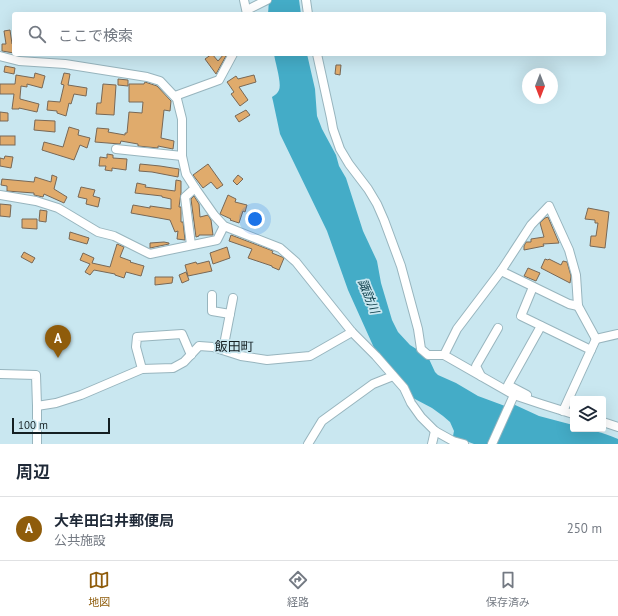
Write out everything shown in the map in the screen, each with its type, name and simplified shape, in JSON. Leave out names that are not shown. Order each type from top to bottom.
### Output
[{"type":"street","points":[[244,0],[249,11],[267,0]]},
{"type":"street","points":[[306,0],[308,12]]},
{"type":"street","points":[[0,56],[19,61],[65,64],[147,77],[160,81],[175,96],[180,109],[182,119],[182,156],[186,174],[214,215],[224,226],[280,248],[296,262],[352,332],[376,356],[404,388],[411,403],[421,417],[435,431],[456,443],[464,444]]},
{"type":"street","points":[[175,96],[219,80],[232,56]]},
{"type":"street","points":[[317,56],[333,129],[340,150],[368,189],[384,220],[401,266],[422,349],[428,355],[444,355],[513,396],[570,413]]},
{"type":"street","points":[[116,150],[182,156]]},
{"type":"street","points":[[192,245],[185,197],[195,188]]},
{"type":"street","points":[[0,195],[36,201],[58,208],[98,232],[114,236],[150,254],[217,240],[224,226]]},
{"type":"street","points":[[444,355],[457,329],[501,270],[531,225],[549,206],[569,250],[576,275],[578,306],[596,339]]},
{"type":"street","points":[[501,270],[569,304],[578,306]]},
{"type":"street","points":[[533,287],[521,316],[591,350]]},
{"type":"street","points":[[212,295],[212,311],[230,314]]},
{"type":"street","points":[[223,350],[233,298]]},
{"type":"street","points":[[532,401],[531,397],[508,385],[540,326]]},
{"type":"street","points":[[481,376],[476,366],[498,328]]},
{"type":"street","points":[[37,406],[56,403],[81,395],[142,369],[173,368],[184,362],[199,346],[213,347],[241,356],[267,360],[310,356],[323,350],[352,332]]},
{"type":"street","points":[[142,369],[136,347],[137,336],[182,334],[191,355]]},
{"type":"street","points":[[596,339],[618,334]]},
{"type":"street","points":[[562,411],[596,339]]},
{"type":"street","points":[[0,374],[36,375],[37,444]]},
{"type":"street","points":[[308,444],[322,421],[373,384],[393,376]]},
{"type":"street","points":[[492,444],[513,396]]},
{"type":"street","points":[[606,423],[618,427]]},
{"type":"street","points":[[432,444],[435,431]]},
{"type":"water","points":[[269,0],[299,0],[301,12],[268,12]]},
{"type":"water","name":"諏訪川","points":[[274,56],[307,56],[315,89],[317,116],[336,155],[339,166],[346,178],[363,231],[377,261],[381,283],[392,320],[398,332],[410,345],[429,359],[435,372],[478,396],[505,406],[513,404],[539,416],[570,424],[570,432],[599,432],[606,434],[618,439],[618,444],[474,444],[453,436],[454,431],[450,422],[432,408],[413,398],[375,350],[348,290],[327,231],[280,134],[272,97],[278,92],[280,87]]},
{"type":"building","points":[[10,30],[12,53],[2,51],[2,44],[6,44],[4,31]]},
{"type":"building","points":[[209,56],[214,56],[218,61],[222,56],[226,56],[216,74],[205,59]]},
{"type":"building","points":[[336,65],[341,65],[340,75],[335,74]]},
{"type":"building","points":[[5,66],[15,68],[14,74],[4,72]]},
{"type":"building","points":[[35,73],[45,76],[42,88],[27,84],[27,87],[21,86],[20,99],[39,104],[37,112],[19,108],[12,109],[14,94],[0,94],[0,84],[15,84],[16,75],[34,78]]},
{"type":"building","points":[[64,73],[70,74],[68,85],[87,88],[86,96],[74,94],[71,104],[69,103],[66,116],[57,113],[57,111],[47,110],[48,101],[60,102],[64,85],[61,84]]},
{"type":"building","points":[[254,75],[256,82],[239,87],[248,100],[240,106],[231,94],[234,92],[227,82],[236,76],[238,79]]},
{"type":"building","points":[[118,79],[128,80],[128,86],[118,85]]},
{"type":"building","points":[[145,82],[157,86],[171,101],[170,111],[164,110],[161,138],[174,141],[173,149],[158,146],[158,148],[138,146],[138,144],[121,141],[120,144],[95,142],[97,128],[109,129],[108,132],[125,135],[125,133],[127,133],[129,112],[142,113],[143,102],[129,102],[129,84],[144,84]]},
{"type":"building","points":[[103,84],[116,85],[114,115],[96,114],[97,103],[101,103]]},
{"type":"building","points":[[246,110],[250,115],[239,122],[235,116]]},
{"type":"building","points":[[0,112],[8,113],[8,121],[0,121]]},
{"type":"building","points":[[35,120],[55,121],[55,132],[34,130]]},
{"type":"building","points":[[69,127],[79,130],[78,135],[90,138],[87,148],[80,145],[74,160],[42,150],[44,142],[63,147]]},
{"type":"building","points":[[0,136],[15,136],[15,145],[0,145]]},
{"type":"building","points":[[107,154],[113,155],[113,158],[127,159],[126,170],[112,168],[112,171],[105,170],[106,166],[99,166],[100,157],[107,158]]},
{"type":"building","points":[[5,156],[13,157],[11,168],[0,166],[0,158],[4,159]]},
{"type":"building","points":[[140,164],[179,169],[178,177],[139,171]]},
{"type":"building","points":[[208,164],[223,185],[217,189],[211,182],[203,188],[193,175]]},
{"type":"building","points":[[52,175],[57,177],[54,189],[67,197],[64,203],[44,194],[43,197],[34,195],[34,193],[7,191],[7,186],[1,185],[2,179],[34,182],[35,177],[51,182]]},
{"type":"building","points":[[238,175],[243,179],[237,185],[233,181]]},
{"type":"building","points":[[176,180],[181,181],[179,207],[181,207],[181,222],[183,222],[185,240],[177,239],[178,231],[175,232],[170,220],[131,213],[133,205],[150,208],[150,206],[171,209],[171,199],[162,196],[135,193],[137,183],[146,185],[145,187],[175,191]]},
{"type":"building","points":[[81,187],[95,190],[93,196],[100,198],[98,207],[86,204],[87,199],[78,197]]},
{"type":"building","points":[[228,195],[236,199],[235,202],[247,205],[245,212],[243,211],[239,223],[220,214]]},
{"type":"building","points":[[194,196],[199,204],[200,217],[208,215],[211,220],[213,235],[199,235],[196,237],[191,199]]},
{"type":"building","points":[[0,204],[11,205],[10,217],[0,216]]},
{"type":"building","points":[[588,208],[609,212],[605,248],[590,246],[591,236],[596,236],[598,223],[595,223],[595,220],[585,219]]},
{"type":"building","points":[[40,210],[47,211],[46,222],[39,221]]},
{"type":"building","points":[[548,217],[559,243],[543,244],[544,246],[524,250],[526,242],[531,242],[531,239],[544,237],[540,223]]},
{"type":"building","points":[[22,219],[37,219],[37,229],[22,228]]},
{"type":"building","points":[[70,232],[89,238],[87,244],[69,239]]},
{"type":"building","points":[[231,235],[273,251],[272,253],[284,258],[279,270],[272,266],[248,258],[252,249],[229,241]]},
{"type":"building","points":[[164,242],[169,244],[150,248],[150,243]]},
{"type":"building","points":[[117,244],[124,247],[120,257],[144,266],[141,276],[126,272],[124,278],[115,274],[94,270],[90,275],[85,272],[90,264],[80,260],[83,253],[94,258],[92,263],[110,267]]},
{"type":"building","points":[[227,247],[230,258],[213,264],[210,253]]},
{"type":"building","points":[[24,252],[35,258],[32,263],[21,257]]},
{"type":"building","points":[[545,259],[549,259],[561,265],[563,261],[567,262],[571,276],[570,283],[541,268]]},
{"type":"building","points":[[209,261],[212,271],[188,276],[185,265]]},
{"type":"building","points":[[528,268],[540,273],[536,281],[524,276]]},
{"type":"building","points":[[186,272],[189,280],[182,283],[179,275]]},
{"type":"building","points":[[155,277],[173,277],[172,283],[155,285]]},
{"type":"place","name":"大牟田臼井郵便局","points":[[58,358]]},
{"type":"district","name":"飯田町","points":[[234,346]]}]
